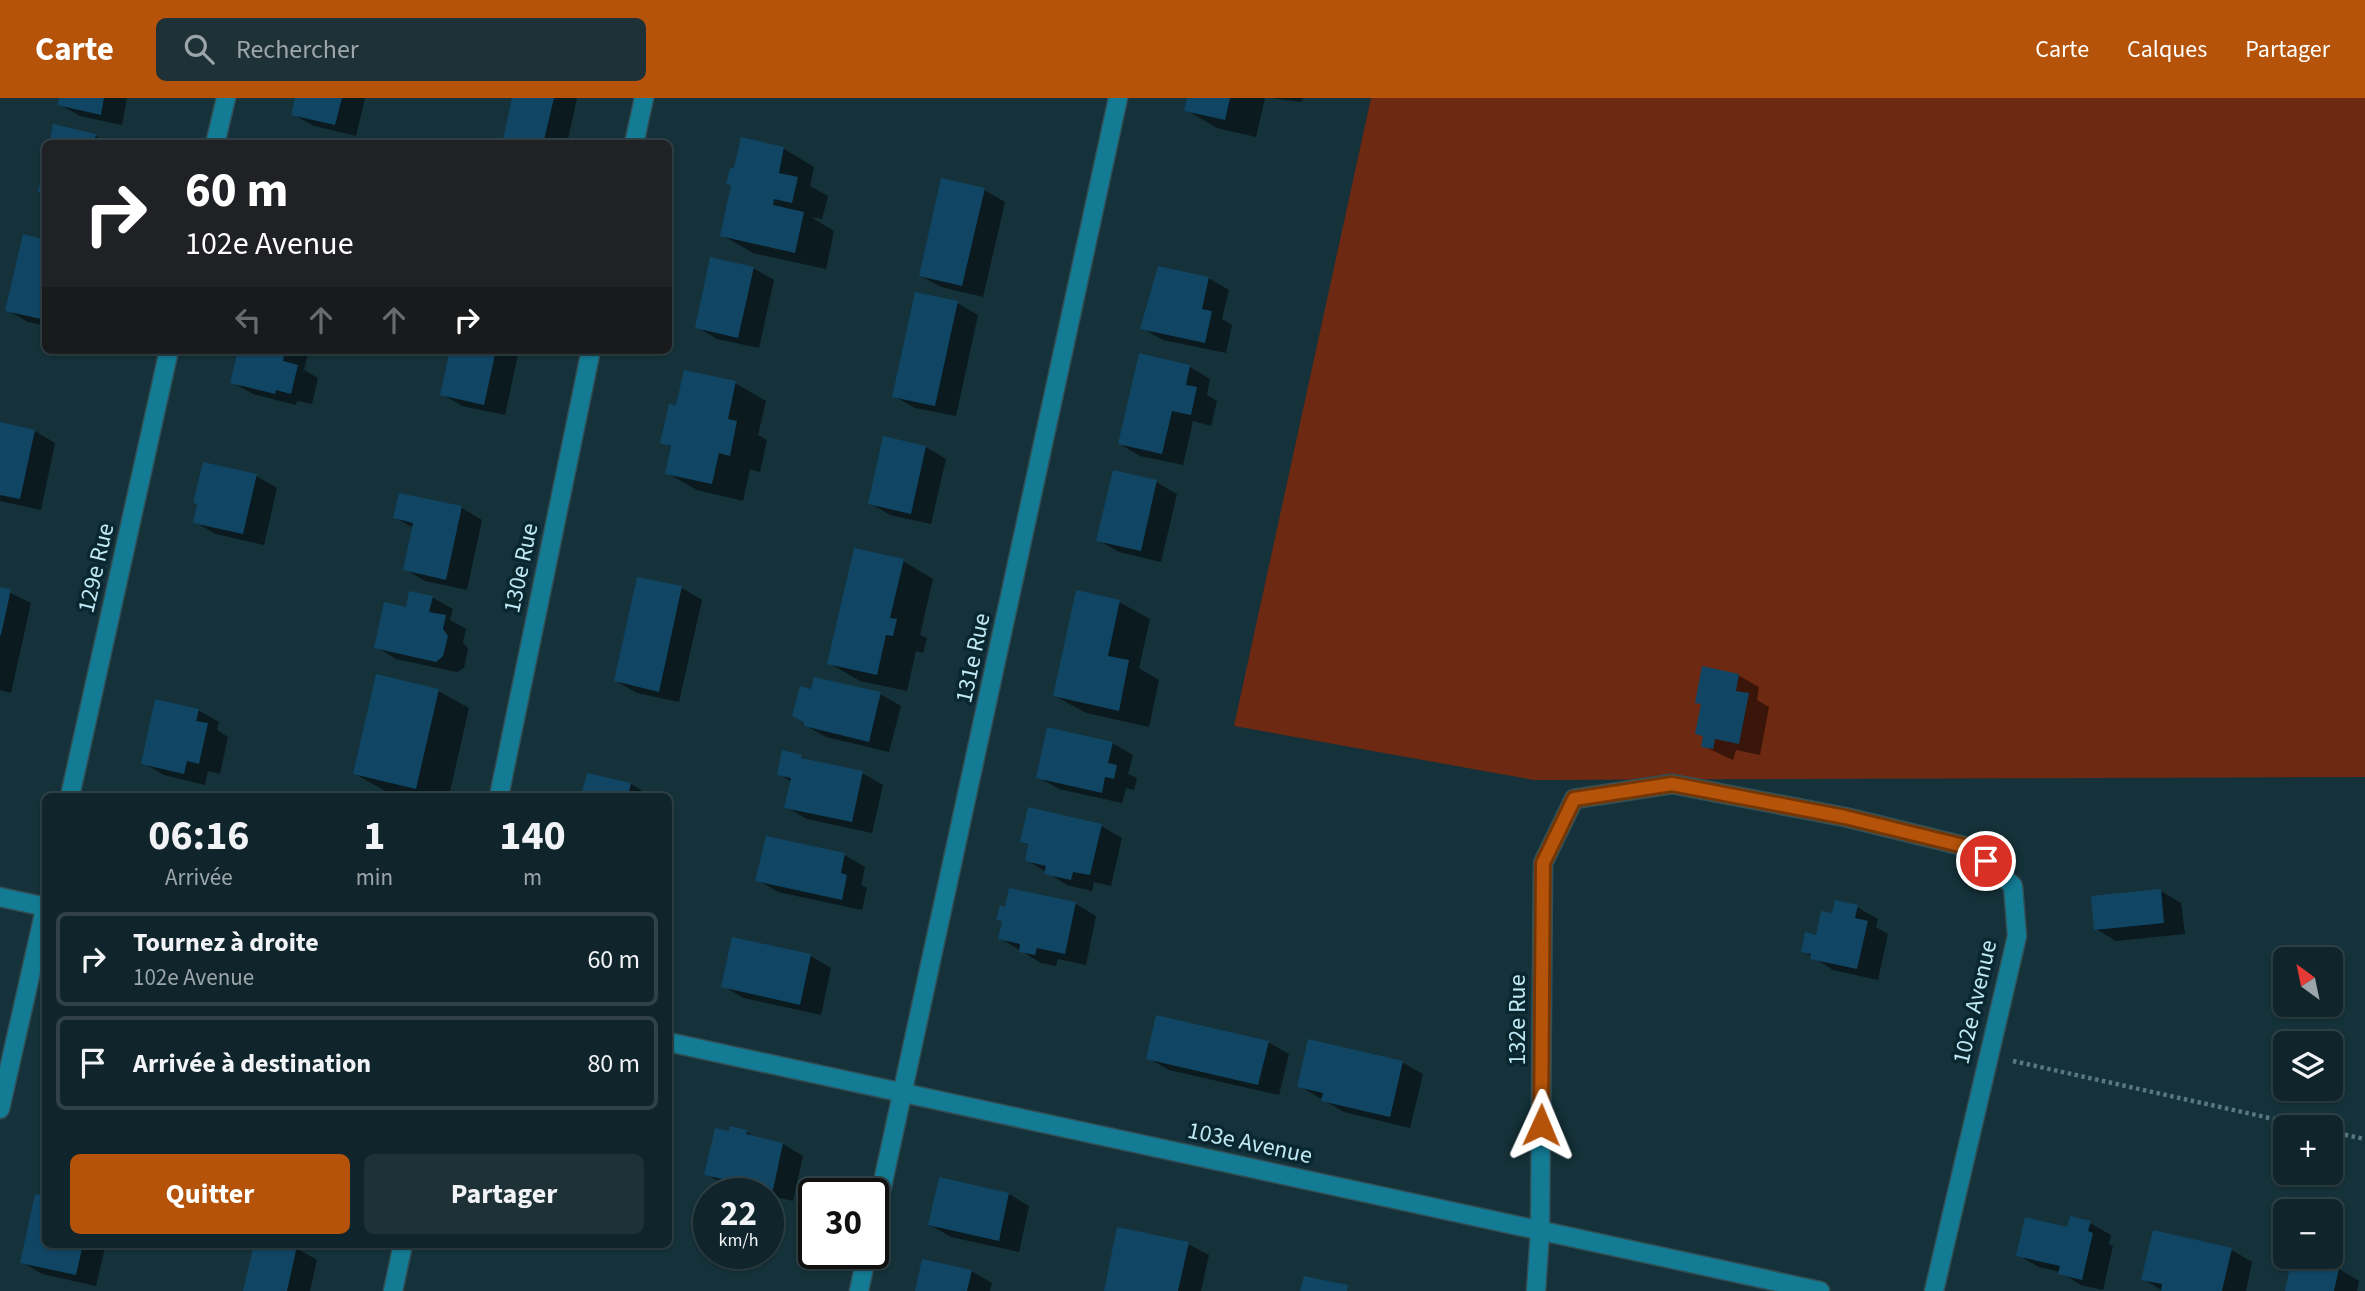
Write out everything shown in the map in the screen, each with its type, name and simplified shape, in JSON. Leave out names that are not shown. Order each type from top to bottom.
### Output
[{"type":"street","points":[[216,140],[226,98]]},
{"type":"street","points":[[635,140],[644,98]]},
{"type":"street","name":"131e Rue","points":[[885,1178],[1118,98]]},
{"type":"street","name":"129e Rue","points":[[71,793],[168,354]]},
{"type":"street","name":"130e Rue","points":[[500,793],[590,354]]},
{"type":"street","name":"102e Avenue","points":[[1574,799],[1672,784],[1845,817],[1972,848],[2014,886],[2017,936],[1934,1291]]},
{"type":"street","name":"132e Rue","points":[[1536,1291],[1540,1231],[1543,863],[1574,799]]},
{"type":"street","points":[[0,897],[42,905]]},
{"type":"street","points":[[0,1109],[42,920]]},
{"type":"street","name":"103e Avenue","points":[[672,1043],[1820,1291]]},
{"type":"street","points":[[393,1291],[402,1248]]},
{"type":"street","points":[[859,1291],[864,1269]]},
{"type":"path","points":[[1988,1056],[2273,1119]]},
{"type":"path","points":[[2343,1134],[2365,1139]]},
{"type":"shaded area","points":[[1371,98],[2365,98],[2365,777],[1534,780],[1234,726]]},
{"type":"building","points":[[59,98],[104,98],[101,115],[57,105]]},
{"type":"building","points":[[295,98],[342,98],[335,125],[291,115]]},
{"type":"building","points":[[512,98],[554,98],[544,140],[503,140]]},
{"type":"building","points":[[1187,98],[1230,98],[1225,120],[1184,111]]},
{"type":"building","points":[[53,124],[96,134],[95,140],[50,140]]},
{"type":"building","points":[[741,137],[784,147],[779,173],[798,177],[792,203],[774,199],[773,205],[804,212],[795,253],[720,236],[731,185],[726,184],[730,168],[734,168]]},
{"type":"building","points":[[42,173],[42,193],[38,192]]},
{"type":"building","points":[[941,178],[985,188],[962,286],[919,276]]},
{"type":"building","points":[[23,234],[42,239],[42,319],[5,311]]},
{"type":"building","points":[[710,257],[754,267],[738,338],[695,328]]},
{"type":"building","points":[[1158,266],[1209,277],[1202,309],[1212,311],[1205,343],[1140,329]]},
{"type":"building","points":[[915,292],[958,301],[935,406],[892,397]]},
{"type":"building","points":[[1139,353],[1190,365],[1186,385],[1197,387],[1191,415],[1172,411],[1162,454],[1118,444]]},
{"type":"building","points":[[237,354],[284,354],[283,361],[298,365],[291,394],[276,390],[275,394],[230,383]]},
{"type":"building","points":[[449,354],[495,354],[484,405],[440,395]]},
{"type":"building","points":[[684,370],[736,381],[728,419],[737,421],[730,456],[719,453],[712,484],[665,474],[671,446],[660,443],[669,404],[676,405]]},
{"type":"building","points":[[0,422],[35,430],[20,499],[0,495]]},
{"type":"building","points":[[883,436],[926,446],[911,514],[868,504]]},
{"type":"building","points":[[203,462],[257,474],[243,534],[193,523],[197,504],[193,503]]},
{"type":"building","points":[[1113,470],[1157,480],[1141,551],[1096,541]]},
{"type":"building","points":[[399,493],[462,506],[446,580],[403,570],[413,523],[393,518]]},
{"type":"building","points":[[854,548],[904,559],[890,618],[897,619],[893,636],[886,635],[877,675],[827,664]]},
{"type":"building","points":[[637,577],[682,586],[659,692],[614,681]]},
{"type":"building","points":[[0,587],[11,589],[1,635],[0,635]]},
{"type":"building","points":[[1076,590],[1120,600],[1108,656],[1129,660],[1119,711],[1053,696]]},
{"type":"building","points":[[409,591],[433,596],[429,612],[446,615],[443,629],[448,636],[443,656],[436,662],[374,648],[384,602],[406,607]]},
{"type":"building","points":[[1702,666],[1739,674],[1736,691],[1749,693],[1739,744],[1715,739],[1713,749],[1701,747],[1703,736],[1695,734],[1701,704],[1695,703]]},
{"type":"building","points":[[376,674],[439,689],[416,789],[353,774]]},
{"type":"building","points":[[814,677],[881,692],[869,742],[804,726],[804,722],[792,716],[800,686],[811,689]]},
{"type":"building","points":[[155,699],[199,709],[196,721],[208,723],[199,764],[187,761],[184,774],[141,764]]},
{"type":"building","points":[[1047,727],[1113,742],[1108,763],[1117,765],[1114,779],[1105,777],[1102,793],[1036,778]]},
{"type":"building","points":[[782,750],[802,755],[801,758],[863,771],[852,822],[784,808],[791,778],[777,775]]},
{"type":"building","points":[[587,773],[631,783],[629,793],[582,793]]},
{"type":"building","points":[[1028,807],[1102,824],[1090,875],[1073,872],[1071,880],[1044,874],[1046,866],[1025,861],[1028,844],[1020,842]]},
{"type":"building","points":[[766,836],[845,853],[841,873],[847,875],[842,900],[755,881]]},
{"type":"building","points":[[1009,888],[1076,902],[1065,954],[1037,948],[1035,955],[1019,952],[1020,944],[998,939],[1002,921],[996,920],[1000,905],[1005,907]]},
{"type":"building","points":[[2161,889],[2164,923],[2094,930],[2091,896]]},
{"type":"building","points":[[1835,900],[1858,905],[1855,918],[1868,921],[1857,969],[1810,959],[1811,954],[1801,952],[1805,932],[1816,935],[1821,911],[1832,913]]},
{"type":"building","points":[[732,937],[811,954],[800,1005],[721,987]]},
{"type":"building","points":[[1156,1015],[1269,1041],[1258,1085],[1146,1059]]},
{"type":"building","points":[[1308,1039],[1403,1061],[1390,1117],[1321,1101],[1323,1093],[1297,1087]]},
{"type":"building","points":[[730,1126],[747,1130],[746,1134],[783,1143],[776,1178],[718,1178],[704,1175],[715,1128],[729,1131]]},
{"type":"building","points":[[939,1177],[1009,1193],[999,1241],[928,1225]]},
{"type":"building","points":[[35,1194],[42,1195],[42,1248],[82,1248],[76,1275],[20,1263]]},
{"type":"building","points":[[2070,1216],[2091,1221],[2088,1231],[2093,1233],[2082,1280],[2058,1274],[2060,1266],[2016,1256],[2025,1217],[2067,1227]]},
{"type":"building","points":[[1117,1227],[1189,1242],[1178,1291],[1104,1291]]},
{"type":"building","points":[[2153,1230],[2232,1248],[2222,1291],[2161,1291],[2162,1284],[2141,1280]]},
{"type":"building","points":[[253,1248],[297,1248],[287,1291],[243,1291]]},
{"type":"building","points":[[922,1259],[972,1270],[967,1291],[915,1291]]},
{"type":"building","points":[[2290,1269],[2339,1269],[2334,1291],[2285,1291]]},
{"type":"building","points":[[1304,1276],[1348,1285],[1347,1291],[1300,1291]]},
{"type":"route","points":[[1541,1125],[1543,863],[1574,799],[1672,784],[1845,817],[1972,848],[1986,861]]}]
